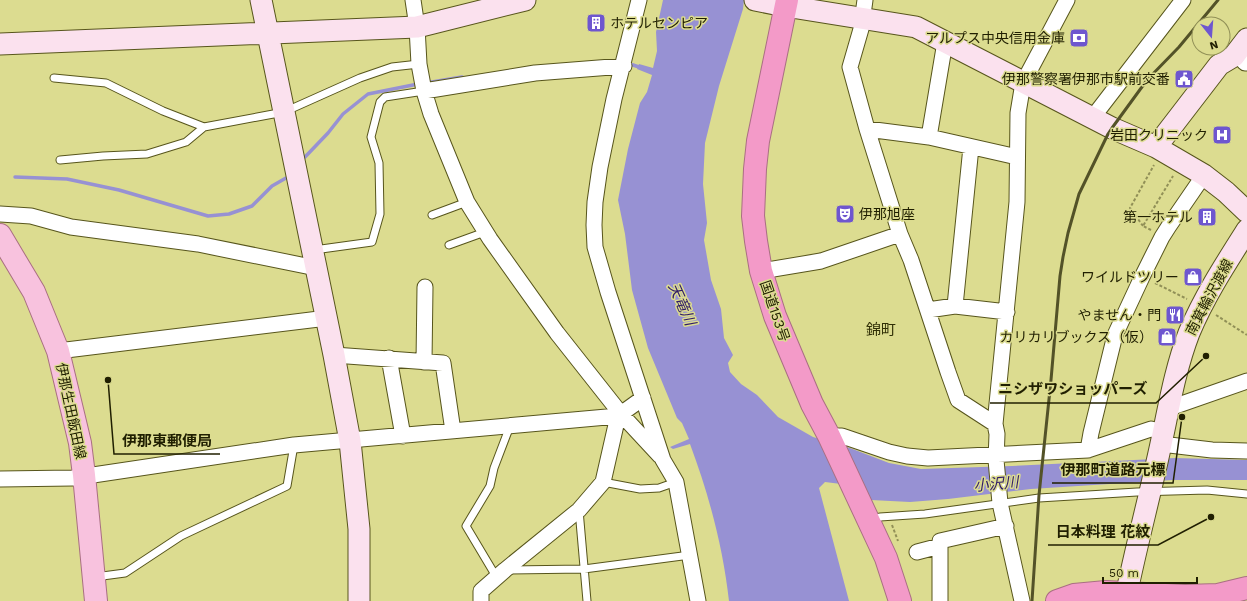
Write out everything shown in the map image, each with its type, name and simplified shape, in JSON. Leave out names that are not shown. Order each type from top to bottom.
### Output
[{"type":"highway","name":"国道153号","points":[[783,3],[758,141],[755,169],[753,216],[761,271],[775,316],[812,404],[886,558],[900,601]]},
{"type":"highway","points":[[1056,601],[1074,595],[1106,592],[1126,597],[1185,596],[1218,595],[1247,588]]},
{"type":"main road","name":"伊那生田飯田線","points":[[0,235],[34,292],[58,351],[80,443],[96,601]]},
{"type":"street","points":[[261,0],[334,355],[350,441],[359,529],[359,601]]},
{"type":"street","points":[[413,0],[417,27],[419,64],[424,91],[431,114],[467,202],[485,232],[557,333],[619,415],[663,460]]},
{"type":"street","points":[[0,44],[417,27],[465,16],[500,5],[525,0]]},
{"type":"street","points":[[640,0],[624,66],[614,99],[600,168],[595,202],[595,247],[663,460],[676,482],[698,601]]},
{"type":"street","points":[[755,0],[864,9],[916,27],[1112,128],[1155,156],[1204,175],[1226,192],[1247,212]]},
{"type":"street","points":[[1022,601],[1000,502],[996,457],[997,434],[995,424],[1017,202],[1018,113],[1023,83],[1067,0]]},
{"type":"street","points":[[1093,118],[1178,1]]},
{"type":"street","points":[[864,9],[850,67],[867,129],[900,234],[911,260],[958,400],[995,424]]},
{"type":"street","points":[[930,137],[945,42]]},
{"type":"street","points":[[1155,156],[1219,65],[1243,52]]},
{"type":"street","points":[[424,91],[535,73],[624,66]]},
{"type":"street","points":[[867,129],[930,137],[1017,157]]},
{"type":"street","points":[[954,306],[970,147]]},
{"type":"street","points":[[1088,450],[1115,335],[1162,237],[1204,175]]},
{"type":"street","points":[[0,214],[32,216],[72,227],[314,260]]},
{"type":"street","name":"南箕輪沢渡線","points":[[1126,597],[1161,443],[1167,409],[1179,362],[1197,304],[1223,268],[1247,230]]},
{"type":"street","points":[[761,271],[821,260],[900,234]]},
{"type":"street","points":[[424,362],[425,287]]},
{"type":"street","points":[[928,310],[954,306],[1007,312]]},
{"type":"street","points":[[58,351],[326,318]]},
{"type":"street","points":[[334,355],[442,363],[453,431]]},
{"type":"street","points":[[389,358],[403,436]]},
{"type":"street","points":[[1167,409],[1247,381]]},
{"type":"street","points":[[0,479],[72,478],[84,475],[95,475],[294,445],[619,415],[643,398]]},
{"type":"street","points":[[480,601],[481,592],[579,510],[603,482],[619,415]]},
{"type":"street","points":[[831,441],[842,436],[888,452],[907,456],[928,458],[996,457],[1088,450],[1152,429],[1161,443],[1212,450],[1247,451]]},
{"type":"street","points":[[940,601],[940,542],[1006,526]]},
{"type":"street","points":[[917,552],[940,546]]},
{"type":"lane","points":[[60,160],[147,154],[186,142],[204,127],[284,112],[360,78],[392,67],[419,64]]},
{"type":"lane","points":[[54,78],[106,83],[163,112],[204,127]]},
{"type":"lane","points":[[314,260],[372,242],[380,214],[379,163],[371,137],[380,102],[385,97],[424,91]]},
{"type":"lane","points":[[432,216],[467,202]]},
{"type":"lane","points":[[449,245],[485,232]]},
{"type":"lane","points":[[510,426],[494,468],[490,486],[466,526],[501,574],[584,569],[690,555]]},
{"type":"lane","points":[[94,577],[125,573],[181,536],[287,486],[294,445]]},
{"type":"lane","points":[[603,482],[640,489],[659,488],[676,482]]},
{"type":"lane","points":[[867,518],[925,514],[1000,502],[1039,498],[1150,489],[1207,490],[1247,494]]},
{"type":"lane","points":[[579,510],[588,601]]},
{"type":"path","points":[[1155,156],[1130,208],[1143,226],[1162,237]]},
{"type":"path","points":[[1143,226],[1173,176]]},
{"type":"path","points":[[1142,276],[1197,304],[1247,335]]},
{"type":"water","points":[[663,0],[744,0],[743,9],[719,86],[705,143],[703,184],[707,223],[704,240],[711,280],[721,309],[724,338],[733,355],[728,363],[730,372],[741,384],[757,395],[778,417],[813,437],[850,448],[889,463],[921,469],[1175,458],[1247,460],[1247,480],[1172,480],[1031,489],[910,502],[871,500],[841,484],[825,482],[819,488],[849,601],[729,601],[719,541],[703,482],[690,444],[673,449],[670,447],[689,439],[682,423],[677,418],[648,348],[632,290],[625,234],[618,200],[628,149],[640,103],[647,92],[652,75],[637,69],[639,64],[653,68],[657,51],[656,32]]},
{"type":"waterway","points":[[627,63],[642,68]]},
{"type":"waterway","points":[[426,83],[462,77]]},
{"type":"waterway","points":[[305,157],[328,133],[343,114],[368,94],[418,84]]},
{"type":"waterway","points":[[15,177],[67,179],[119,190],[208,216],[229,214],[252,206],[272,186],[286,178]]},
{"type":"railway","points":[[1032,601],[1039,495],[1060,276],[1068,233],[1079,194],[1112,128],[1147,80],[1179,47],[1218,0]]},
{"type":"place","name":"ホテルセンピア","points":[[596,23]]},
{"type":"place","name":"アルプス中央信用金庫","points":[[1079,38]]},
{"type":"place","name":"伊那警察署伊那市駅前交番","points":[[1184,79]]},
{"type":"place","name":"岩田クリニック","points":[[1222,135]]},
{"type":"place","name":"伊那旭座","points":[[845,214]]},
{"type":"place","name":"第一ホテル","points":[[1207,217]]},
{"type":"place","name":"ワイルドツリー","points":[[1193,277]]},
{"type":"place","name":"やません・門","points":[[1175,315]]},
{"type":"place","name":"カリカリブックス（仮）","points":[[1167,337]]},
{"type":"place","name":"ニシザワショッパーズ","points":[[1206,356]]},
{"type":"place","name":"伊那東郵便局","points":[[108,380]]},
{"type":"place","name":"伊那町道路元標","points":[[1182,417]]},
{"type":"place","name":"日本料理 花紋","points":[[1211,517]]},
{"type":"district","name":"錦町","points":[[881,330]]},
{"type":"water label","name":"天竜川","points":[[682,304]]},
{"type":"water label","name":"小沢川","points":[[996,484]]}]
